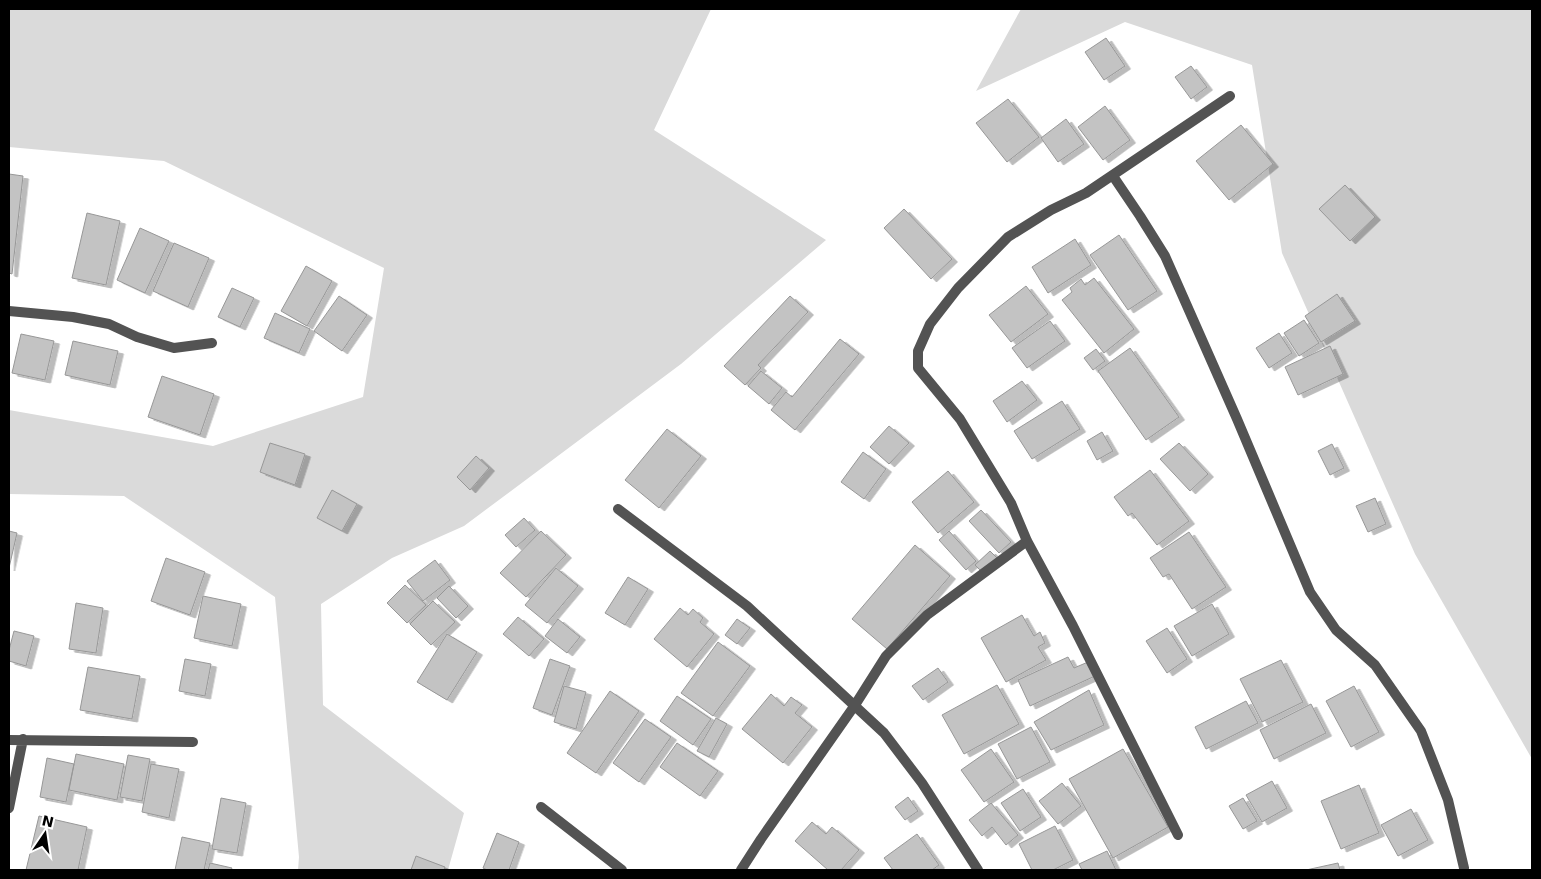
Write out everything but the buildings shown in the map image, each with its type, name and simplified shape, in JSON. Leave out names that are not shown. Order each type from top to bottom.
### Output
[{"type":"street","points":[[1178,835],[1073,626],[1027,541],[1012,503],[960,419],[918,368],[918,351],[930,324],[958,288],[1008,237],[1051,210],[1086,193],[1113,176],[1230,96]]},
{"type":"street","points":[[1113,176],[1164,256],[1237,420],[1310,592],[1336,630],[1375,664],[1421,731],[1448,800],[1464,868]]},
{"type":"street","points":[[9,311],[73,317],[109,324],[137,336],[174,348],[212,343]]},
{"type":"street","points":[[618,509],[747,606],[884,733],[922,783],[978,870]]},
{"type":"street","points":[[741,870],[855,706],[886,656],[927,615],[1027,541]]},
{"type":"street","points":[[9,740],[193,742]]},
{"type":"street","points":[[9,808],[23,740]]},
{"type":"street","points":[[541,808],[622,870]]},
{"type":"shaded area","points":[[9,9],[711,9],[654,130],[826,240],[681,364],[464,526],[392,558],[321,604],[323,705],[464,813],[448,870],[298,870],[299,857],[275,597],[124,496],[9,494],[9,410],[213,446],[363,397],[384,268],[164,161],[9,147]]},
{"type":"shaded area","points":[[1021,9],[1532,9],[1532,759],[1415,554],[1282,253],[1252,65],[1125,22],[976,91]]}]
